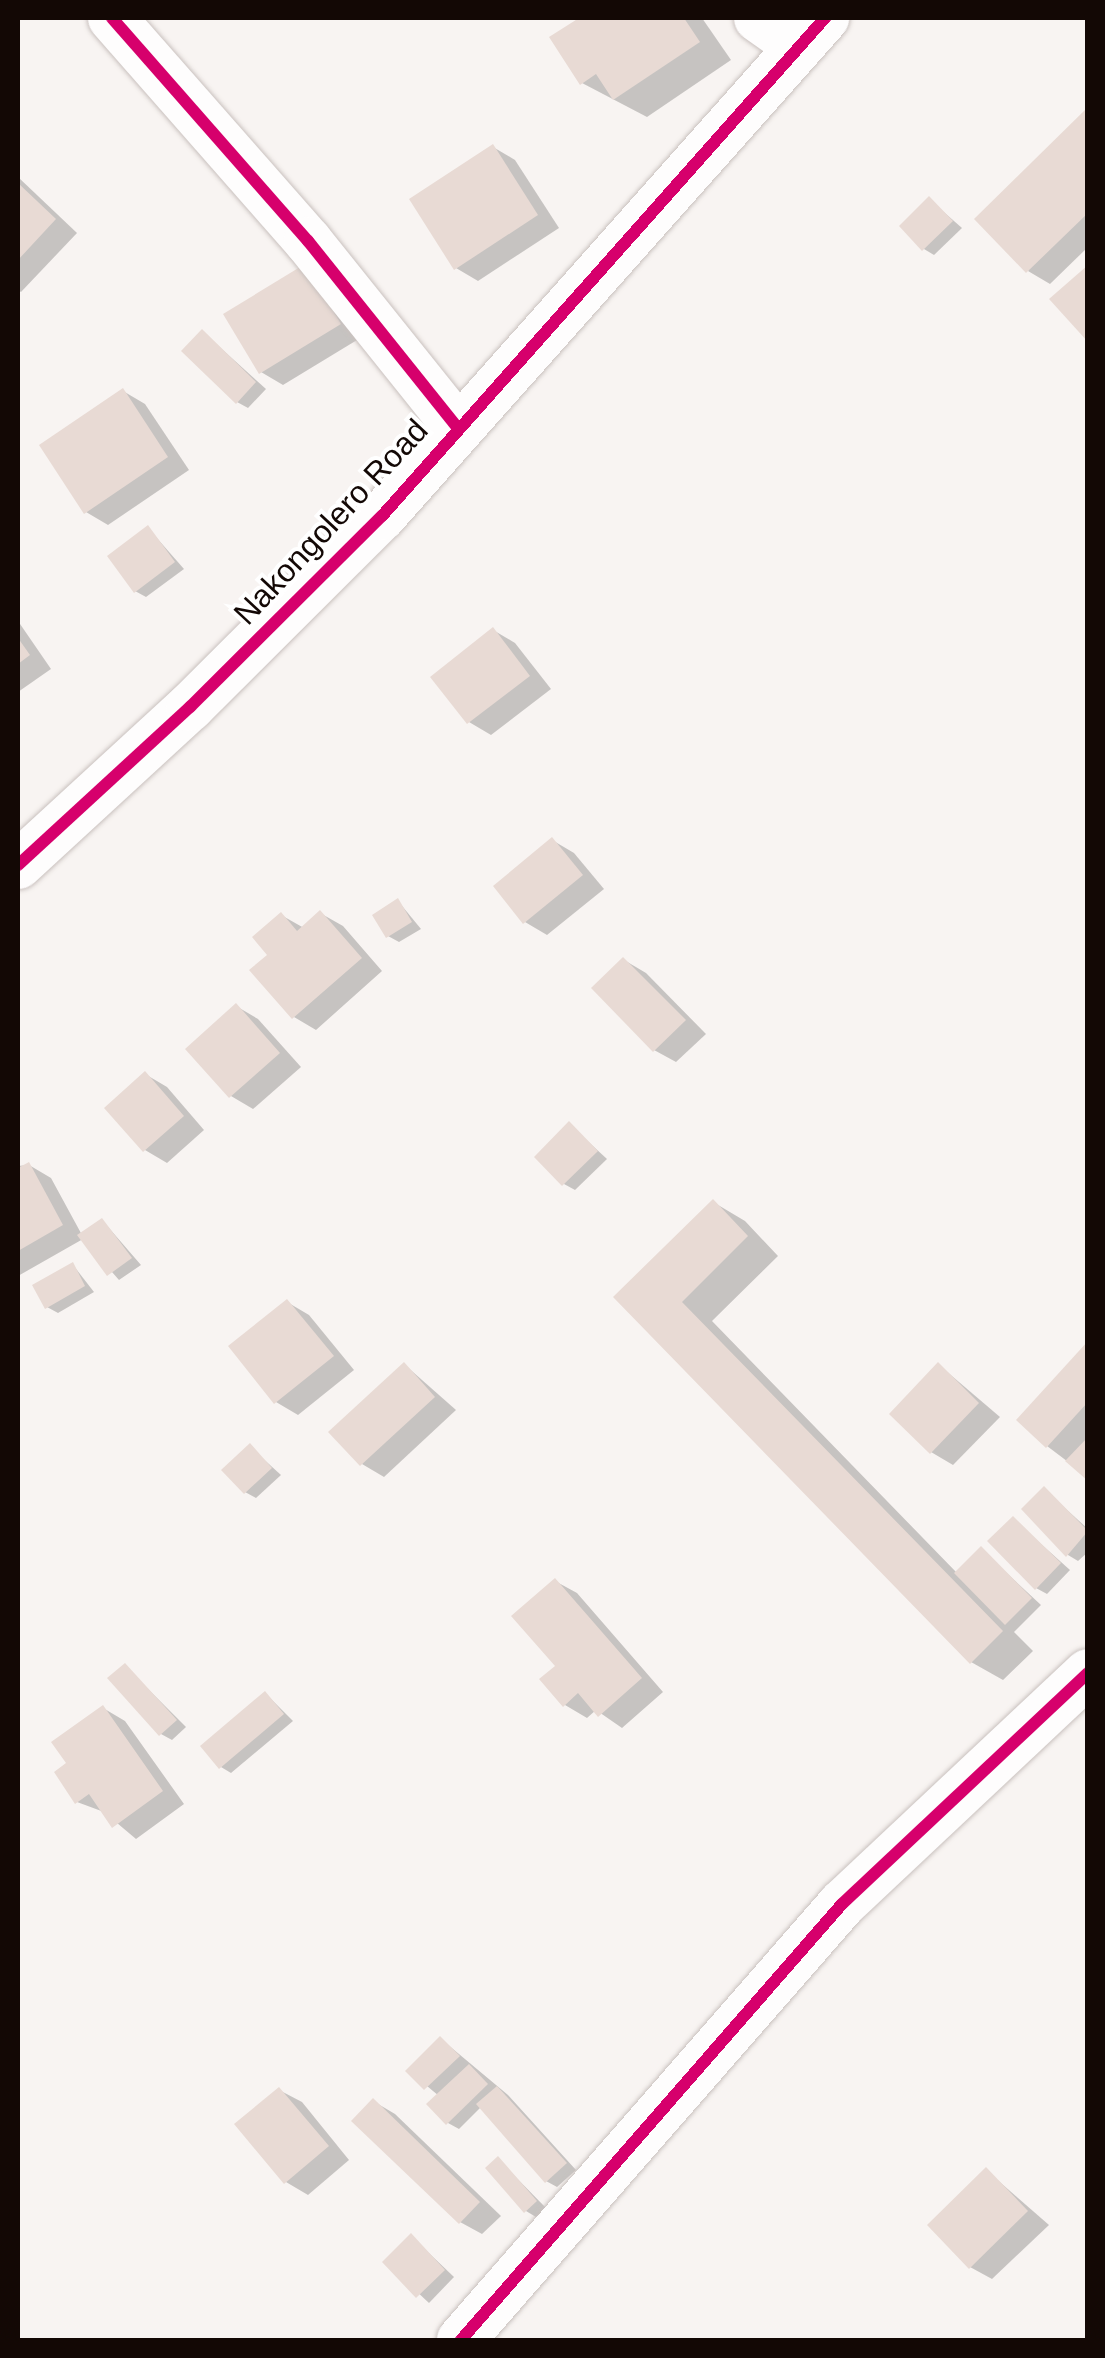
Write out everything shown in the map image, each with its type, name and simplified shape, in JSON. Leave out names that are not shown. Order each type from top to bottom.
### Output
[{"type":"street","points":[[112,18],[308,241],[457,427]]},
{"type":"street","points":[[758,18],[812,32]]},
{"type":"street","name":"Nakongolero Road","points":[[18,865],[302,599],[812,32]]},
{"type":"street","points":[[460,2340],[842,1904],[1088,1673]]},
{"type":"building","points":[[579,18],[684,18],[700,42],[613,100],[596,74],[580,85],[549,37]]},
{"type":"building","points":[[1088,107],[1088,213],[1026,273],[974,219]]},
{"type":"building","points":[[493,144],[538,215],[454,270],[409,199]]},
{"type":"building","points":[[18,183],[56,219],[18,260]]},
{"type":"building","points":[[929,196],[953,221],[922,251],[899,226]]},
{"type":"building","points":[[305,264],[341,324],[259,374],[223,314]]},
{"type":"building","points":[[1088,265],[1088,342],[1049,299]]},
{"type":"building","points":[[202,329],[256,382],[236,404],[181,351]]},
{"type":"building","points":[[123,388],[168,457],[84,514],[39,445]]},
{"type":"building","points":[[148,525],[175,562],[134,593],[107,556]]},
{"type":"building","points":[[493,627],[530,676],[467,724],[430,677]]},
{"type":"building","points":[[18,638],[30,655],[18,664]]},
{"type":"building","points":[[552,837],[583,875],[523,924],[493,886]]},
{"type":"building","points":[[398,898],[412,922],[386,938],[372,915]]},
{"type":"building","points":[[320,910],[362,958],[292,1019],[249,970],[267,955],[252,937],[281,912],[297,931]]},
{"type":"building","points":[[623,957],[686,1020],[653,1052],[591,988]]},
{"type":"building","points":[[236,1003],[280,1053],[229,1098],[185,1049]]},
{"type":"building","points":[[145,1071],[184,1116],[143,1152],[104,1108]]},
{"type":"building","points":[[569,1121],[598,1151],[562,1186],[534,1157]]},
{"type":"building","points":[[29,1162],[63,1225],[18,1251],[18,1168]]},
{"type":"building","points":[[713,1199],[748,1236],[682,1302],[1003,1631],[970,1664],[613,1297]]},
{"type":"building","points":[[102,1218],[132,1258],[107,1276],[77,1235]]},
{"type":"building","points":[[73,1262],[85,1286],[45,1309],[32,1285]]},
{"type":"building","points":[[287,1299],[334,1356],[274,1404],[228,1346]]},
{"type":"building","points":[[1088,1341],[1088,1402],[1046,1448],[1016,1420]]},
{"type":"building","points":[[404,1362],[435,1397],[360,1466],[328,1432]]},
{"type":"building","points":[[938,1362],[979,1403],[930,1454],[889,1414]]},
{"type":"building","points":[[1088,1437],[1088,1481],[1065,1461]]},
{"type":"building","points":[[250,1443],[272,1468],[244,1494],[221,1470]]},
{"type":"building","points":[[1044,1486],[1088,1531],[1066,1557],[1021,1509]]},
{"type":"building","points":[[1013,1516],[1061,1563],[1035,1590],[987,1541]]},
{"type":"building","points":[[981,1546],[1032,1598],[1005,1625],[954,1573]]},
{"type":"building","points":[[555,1578],[642,1678],[598,1717],[578,1693],[563,1707],[539,1679],[555,1666],[511,1616]]},
{"type":"building","points":[[125,1663],[177,1720],[159,1736],[107,1678]]},
{"type":"building","points":[[265,1691],[284,1714],[219,1769],[200,1746]]},
{"type":"building","points":[[103,1705],[163,1791],[112,1828],[89,1794],[75,1804],[54,1772],[66,1763],[51,1742]]},
{"type":"building","points":[[440,2036],[460,2056],[424,2090],[405,2071]]},
{"type":"building","points":[[469,2064],[488,2084],[446,2125],[426,2104]]},
{"type":"building","points":[[497,2086],[567,2163],[545,2183],[476,2104]]},
{"type":"building","points":[[279,2087],[329,2146],[284,2184],[234,2124]]},
{"type":"building","points":[[373,2098],[480,2202],[459,2224],[351,2121]]},
{"type":"building","points":[[498,2156],[537,2201],[524,2213],[485,2168]]},
{"type":"building","points":[[986,2167],[1028,2211],[969,2269],[927,2225]]},
{"type":"building","points":[[411,2233],[445,2270],[416,2298],[382,2262]]},
{"type":"cycle path","points":[[112,18],[308,241],[457,427]]},
{"type":"cycle path","points":[[18,865],[190,707],[382,516],[825,18]]},
{"type":"cycle path","points":[[461,2340],[842,1904],[1088,1673]]}]
